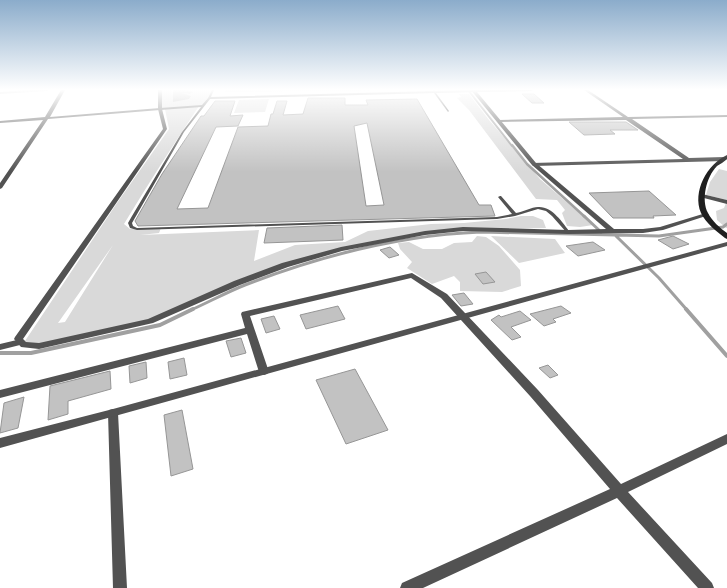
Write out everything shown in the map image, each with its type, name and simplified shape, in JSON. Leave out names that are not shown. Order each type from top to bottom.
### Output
[{"type":"main road","points":[[726,158],[715,165],[711,171],[702,196],[703,208],[706,215],[727,237]]},
{"type":"street","points":[[0,122],[64,117]]},
{"type":"street","points":[[162,117],[165,129],[18,339],[24,345],[39,346],[150,321],[244,280],[285,265],[341,249],[446,230],[467,229],[612,232],[661,229],[706,215]]},
{"type":"street","points":[[496,117],[534,164],[612,232]]},
{"type":"street","points":[[499,121],[655,117]]},
{"type":"street","points":[[627,118],[687,159]]},
{"type":"street","points":[[1,184],[46,119]]},
{"type":"street","points":[[534,164],[726,158]]},
{"type":"street","points":[[702,196],[727,202]]},
{"type":"street","points":[[0,443],[264,372],[727,244]]},
{"type":"street","points":[[264,372],[245,314],[412,275],[444,296],[534,393],[619,491],[707,588]]},
{"type":"street","points":[[0,394],[250,330]]},
{"type":"street","points":[[0,347],[21,342]]},
{"type":"street","points":[[113,413],[120,588]]},
{"type":"street","points":[[407,588],[619,491],[727,439]]},
{"type":"lane","points":[[194,117],[183,132],[134,216],[130,223],[131,227],[137,229],[490,219],[515,215],[538,208],[547,210],[553,214],[568,232]]},
{"type":"lane","points":[[500,197],[515,215]]},
{"type":"shaded area","points":[[167,117],[192,117],[124,224],[130,229],[161,228],[159,233],[140,235],[259,230],[254,261],[295,245],[345,242],[368,231],[431,224],[506,219],[521,216],[533,216],[543,220],[546,228],[463,229],[409,236],[341,249],[285,265],[146,322],[48,344],[23,344],[117,203],[169,129]],"holes":[[[113,245],[65,322],[58,323]]]},
{"type":"shaded area","points":[[475,117],[487,117],[540,179],[593,225],[580,227],[567,226],[562,213],[565,210],[557,200],[536,199]]},
{"type":"shaded area","points":[[719,169],[727,171],[727,200],[706,195],[710,182]]},
{"type":"shaded area","points":[[726,203],[727,228],[717,220],[716,211],[724,208]]},
{"type":"shaded area","points":[[477,236],[486,237],[499,246],[520,270],[521,286],[502,292],[460,291],[460,282],[454,276],[432,284],[407,268],[412,262],[400,249],[398,243],[409,242],[423,249],[442,249],[454,243],[472,242]]},
{"type":"shaded area","points":[[491,236],[555,239],[565,253],[519,263]]},
{"type":"building","points":[[200,117],[242,117],[238,126],[216,127],[177,209],[208,208],[238,127],[268,126],[270,117],[428,117],[479,205],[491,205],[495,216],[138,226],[135,221],[162,174]],"holes":[[[367,123],[384,205],[366,206],[354,126]]]},
{"type":"building","points":[[569,122],[626,122],[638,130],[610,130],[615,134],[584,135]]},
{"type":"building","points":[[649,191],[676,215],[653,216],[654,218],[613,218],[589,193]]},
{"type":"building","points":[[342,225],[343,240],[264,243],[267,228]]},
{"type":"building","points":[[673,236],[689,244],[673,249],[658,240]]},
{"type":"building","points":[[593,242],[605,250],[578,256],[566,246]]},
{"type":"building","points":[[390,247],[399,255],[389,258],[380,250]]},
{"type":"building","points":[[486,272],[495,282],[483,284],[475,274]]},
{"type":"building","points":[[464,293],[473,304],[461,306],[452,295]]},
{"type":"building","points":[[338,306],[345,319],[306,329],[300,315]]},
{"type":"building","points":[[561,306],[571,313],[553,319],[556,322],[544,326],[530,314]]},
{"type":"building","points":[[520,311],[531,320],[511,327],[521,337],[512,340],[491,320],[499,315],[501,317]]},
{"type":"building","points":[[274,316],[280,329],[266,333],[261,319]]},
{"type":"building","points":[[241,338],[246,353],[231,357],[226,341]]},
{"type":"building","points":[[184,358],[187,375],[170,379],[168,362]]},
{"type":"building","points":[[146,362],[147,378],[130,383],[129,366]]},
{"type":"building","points":[[548,365],[558,375],[550,378],[539,368]]},
{"type":"building","points":[[355,369],[388,430],[346,444],[316,380]]},
{"type":"building","points":[[110,371],[111,389],[68,401],[68,414],[48,420],[50,386]]},
{"type":"building","points":[[24,397],[18,428],[0,433],[4,403]]},
{"type":"building","points":[[182,410],[193,469],[171,476],[164,415]]},
{"type":"waterway","points":[[490,117],[512,146]]},
{"type":"waterway","points":[[512,145],[527,164],[585,217]]},
{"type":"waterway","points":[[584,216],[601,232]]},
{"type":"waterway","points":[[191,310],[245,285],[302,265],[361,249],[421,237],[481,232],[659,236],[723,227],[727,224]]},
{"type":"waterway","points":[[616,236],[659,278],[687,310]]},
{"type":"waterway","points":[[0,353],[31,353],[160,325],[193,309]]},
{"type":"waterway","points":[[686,309],[727,356]]}]
